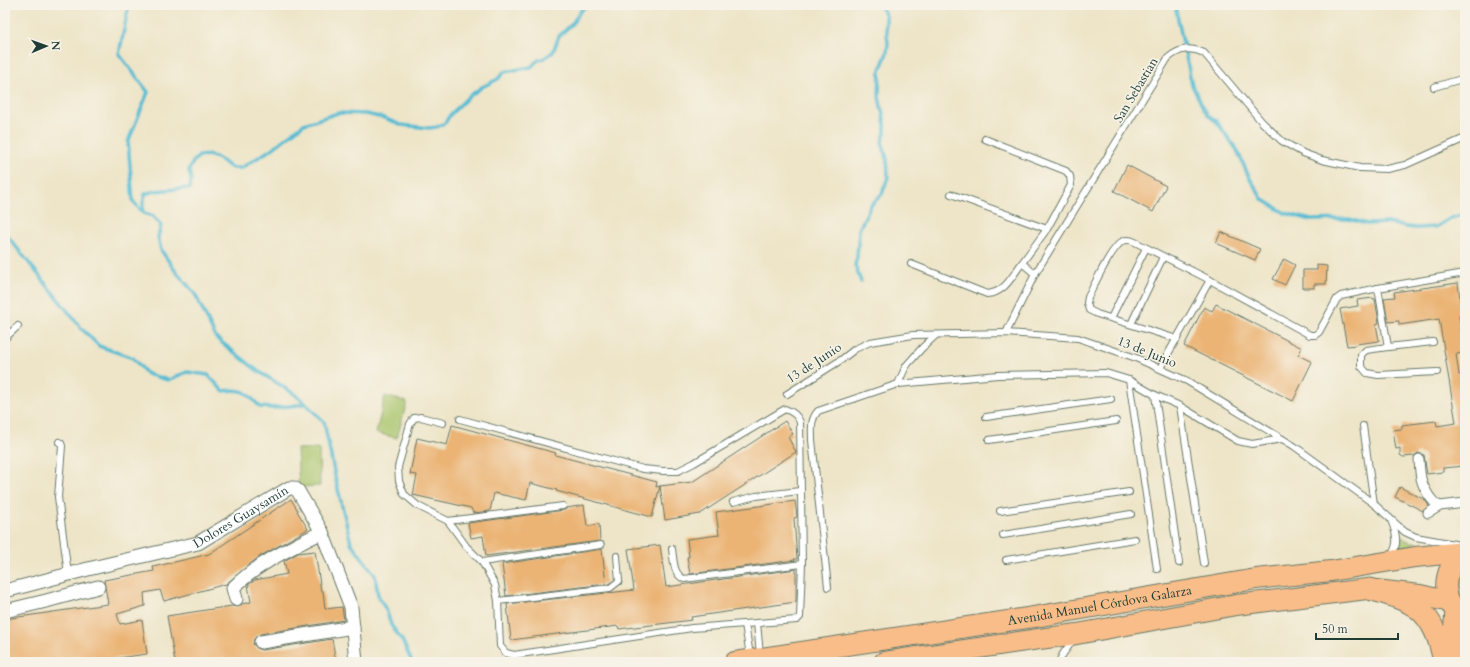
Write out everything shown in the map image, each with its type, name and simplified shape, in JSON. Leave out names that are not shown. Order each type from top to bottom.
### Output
[{"type":"highway","points":[[1370,589],[1418,608],[1432,625],[1440,643],[1444,662]]},
{"type":"highway","points":[[1451,662],[1457,611]]},
{"type":"main road","name":"Avenida Manuel Córdova Galarza","points":[[751,660],[1090,608],[1256,580],[1331,571],[1465,550]]},
{"type":"main road","points":[[1457,611],[1446,592],[1446,580],[1452,564],[1465,550]]},
{"type":"main road","name":"Avenida Manuel Córdova Galarza","points":[[884,662],[1077,634],[1236,605],[1370,589],[1420,595],[1457,611]]},
{"type":"main road","points":[[1077,634],[1090,608]]},
{"type":"street","points":[[1419,459],[1420,479],[1423,488],[1435,504],[1440,506]]},
{"type":"street","name":"Dolores Guaysamín","points":[[5,592],[68,574],[198,543],[289,488],[294,488],[298,491],[322,532],[351,607],[356,662]]},
{"type":"street","points":[[1428,513],[1440,506],[1465,503]]},
{"type":"street","points":[[236,599],[233,588],[242,580],[277,556],[322,532]]},
{"type":"street","points":[[5,610],[46,601],[98,586]]},
{"type":"street","points":[[262,642],[353,627]]},
{"type":"lane","name":"San Sebastian","points":[[1006,333],[1035,274],[1098,175],[1168,58],[1175,52],[1184,49],[1195,49],[1204,52],[1262,122],[1282,141],[1303,154],[1322,160],[1360,168],[1387,169],[1405,165],[1465,138]]},
{"type":"lane","points":[[1434,87],[1465,78]]},
{"type":"lane","points":[[911,264],[988,294],[994,294],[1001,291],[1047,229],[1072,185],[1070,176],[1066,171],[985,139]]},
{"type":"lane","points":[[951,194],[1047,229]]},
{"type":"lane","points":[[1177,339],[1097,314],[1089,310],[1087,303],[1088,297],[1113,250],[1122,241],[1129,240],[1164,256],[1310,335],[1315,335],[1319,332],[1337,298],[1341,296],[1465,273]]},
{"type":"lane","points":[[1111,318],[1146,248]]},
{"type":"lane","points":[[1131,324],[1164,256]]},
{"type":"lane","points":[[1022,263],[1035,274]]},
{"type":"lane","points":[[1160,368],[1210,280]]},
{"type":"lane","points":[[1378,288],[1388,347]]},
{"type":"lane","points":[[5,338],[18,326]]},
{"type":"lane","name":"13 de Junio","points":[[787,394],[841,360],[855,349],[870,342],[912,335],[1006,333],[1078,338],[1136,358],[1187,381],[1294,446],[1374,504],[1405,532],[1416,537],[1465,550]]},
{"type":"lane","points":[[898,384],[906,366],[936,335]]},
{"type":"lane","points":[[1433,342],[1366,350],[1361,355],[1361,366],[1367,373],[1378,375],[1437,372]]},
{"type":"lane","points":[[828,587],[811,424],[814,416],[818,412],[898,384],[998,375],[1106,373],[1129,380],[1155,395],[1180,406],[1232,438],[1244,443],[1258,444],[1282,439]]},
{"type":"lane","points":[[1129,380],[1157,569]]},
{"type":"lane","points":[[1155,395],[1179,564]]},
{"type":"lane","points":[[986,417],[1111,398]]},
{"type":"lane","points":[[1180,406],[1204,563]]},
{"type":"lane","points":[[443,423],[421,417],[414,418],[410,424],[398,467],[399,481],[404,494],[418,506],[448,521],[466,546],[482,562],[495,585],[498,601],[500,646],[506,653],[514,655],[692,628],[797,620],[800,617],[802,564],[800,422],[798,417],[792,412],[785,409],[694,463],[678,470],[663,471],[643,469],[460,419]]},
{"type":"lane","points":[[989,440],[1116,422]]},
{"type":"lane","points":[[1363,426],[1374,504]]},
{"type":"lane","points":[[59,442],[62,446],[58,497],[68,574]]},
{"type":"lane","points":[[733,502],[756,496],[800,491]]},
{"type":"lane","points":[[1000,511],[1129,492]]},
{"type":"lane","points":[[448,521],[564,506]]},
{"type":"lane","points":[[1003,535],[1130,514]]},
{"type":"lane","points":[[1382,563],[1394,552],[1396,544],[1395,530],[1390,519]]},
{"type":"lane","points":[[1006,560],[1135,539]]},
{"type":"lane","points":[[482,562],[601,545]]},
{"type":"lane","points":[[672,549],[676,572],[679,577],[684,580],[802,564]]},
{"type":"lane","points":[[498,601],[610,588],[619,581],[617,556]]},
{"type":"lane","points":[[751,660],[757,623]]},
{"type":"lane","points":[[745,624],[751,660]]},
{"type":"lane","points":[[1059,662],[1062,654],[1077,634]]},
{"type":"green space","points":[[385,396],[407,402],[397,438],[376,433]]},
{"type":"green space","points":[[319,448],[320,486],[299,487],[297,449]]},
{"type":"green space","points":[[1402,537],[1406,540],[1418,543],[1400,548]]},
{"type":"green space","points":[[1465,562],[1465,608],[1456,596],[1455,576]]},
{"type":"building","points":[[1127,165],[1166,186],[1153,212],[1114,191]]},
{"type":"building","points":[[1221,232],[1260,249],[1255,260],[1216,243]]},
{"type":"building","points":[[1284,259],[1295,265],[1285,285],[1273,279]]},
{"type":"building","points":[[1317,265],[1327,266],[1326,284],[1314,284],[1314,288],[1303,288],[1303,270],[1317,270]]},
{"type":"building","points":[[1458,283],[1462,315],[1459,316],[1465,353],[1456,354],[1459,375],[1465,374],[1465,466],[1443,468],[1443,472],[1427,474],[1424,455],[1418,453],[1414,456],[1403,457],[1400,455],[1400,448],[1396,449],[1393,430],[1402,429],[1402,425],[1436,421],[1437,426],[1456,423],[1439,319],[1399,325],[1399,321],[1388,322],[1384,298],[1395,297],[1394,292]]},
{"type":"building","points":[[1375,299],[1379,323],[1376,324],[1379,341],[1347,346],[1340,309],[1358,306],[1357,300]]},
{"type":"building","points":[[1216,304],[1302,348],[1298,355],[1312,362],[1293,401],[1184,346],[1204,307],[1212,311]]},
{"type":"building","points":[[785,421],[793,434],[788,437],[796,452],[700,514],[665,520],[660,486],[692,482]]},
{"type":"building","points":[[452,425],[556,453],[555,455],[657,482],[656,487],[660,486],[652,517],[530,483],[526,500],[494,493],[490,511],[473,513],[471,508],[413,495],[417,475],[410,474],[417,438],[447,445]]},
{"type":"building","points":[[1400,487],[1425,500],[1429,506],[1423,511],[1395,497]]},
{"type":"building","points":[[291,499],[308,529],[259,557],[226,584],[164,601],[160,590],[144,593],[145,606],[117,614],[120,624],[142,620],[147,654],[90,662],[5,662],[5,619],[108,604],[104,580],[154,571],[153,567],[209,554]]},
{"type":"building","points":[[795,501],[797,517],[794,518],[797,559],[690,574],[687,557],[689,557],[687,539],[719,535],[716,512]]},
{"type":"building","points":[[584,505],[587,526],[599,524],[600,541],[486,556],[483,536],[471,538],[468,523],[564,510],[567,508]]},
{"type":"building","points":[[660,545],[666,587],[796,569],[796,602],[691,617],[692,620],[619,629],[618,626],[511,640],[507,604],[634,590],[628,549]]},
{"type":"building","points":[[602,549],[606,584],[506,596],[502,564]]},
{"type":"building","points":[[315,551],[325,609],[342,607],[344,620],[260,634],[254,639],[253,644],[258,649],[262,650],[332,639],[336,662],[175,662],[167,616],[232,606],[238,607],[242,604],[251,602],[248,585],[255,580],[287,574],[284,561],[298,553]]},
{"type":"waterway","points":[[129,5],[119,54],[148,92],[128,142],[133,201],[143,213],[153,216],[161,225],[158,237],[161,250],[174,269],[195,294],[216,338],[258,371],[293,393],[324,422],[351,543],[375,575],[378,595],[387,612],[391,625],[402,640],[412,662]]},
{"type":"waterway","points":[[143,213],[145,194],[154,191],[190,188],[191,179],[189,170],[193,162],[199,156],[209,155],[217,158],[232,168],[241,168],[272,149],[304,124],[338,113],[366,114],[384,118],[401,125],[429,128],[437,127],[445,123],[450,115],[468,97],[482,87],[498,79],[504,72],[531,67],[537,61],[553,52],[559,36],[572,24],[581,10],[588,5]]},
{"type":"waterway","points":[[861,282],[855,265],[859,230],[870,206],[882,194],[888,177],[887,159],[882,142],[885,133],[885,124],[879,97],[880,70],[887,53],[888,43],[886,16],[879,5]]},
{"type":"waterway","points":[[1175,5],[1192,85],[1204,109],[1209,116],[1216,121],[1237,150],[1248,175],[1262,199],[1285,213],[1311,220],[1349,219],[1367,224],[1388,223],[1416,228],[1436,227],[1451,218],[1465,214]]},
{"type":"waterway","points":[[5,233],[82,329],[99,346],[133,358],[147,374],[168,380],[187,372],[208,375],[223,391],[236,390],[244,392],[260,407],[273,408],[306,404]]}]
